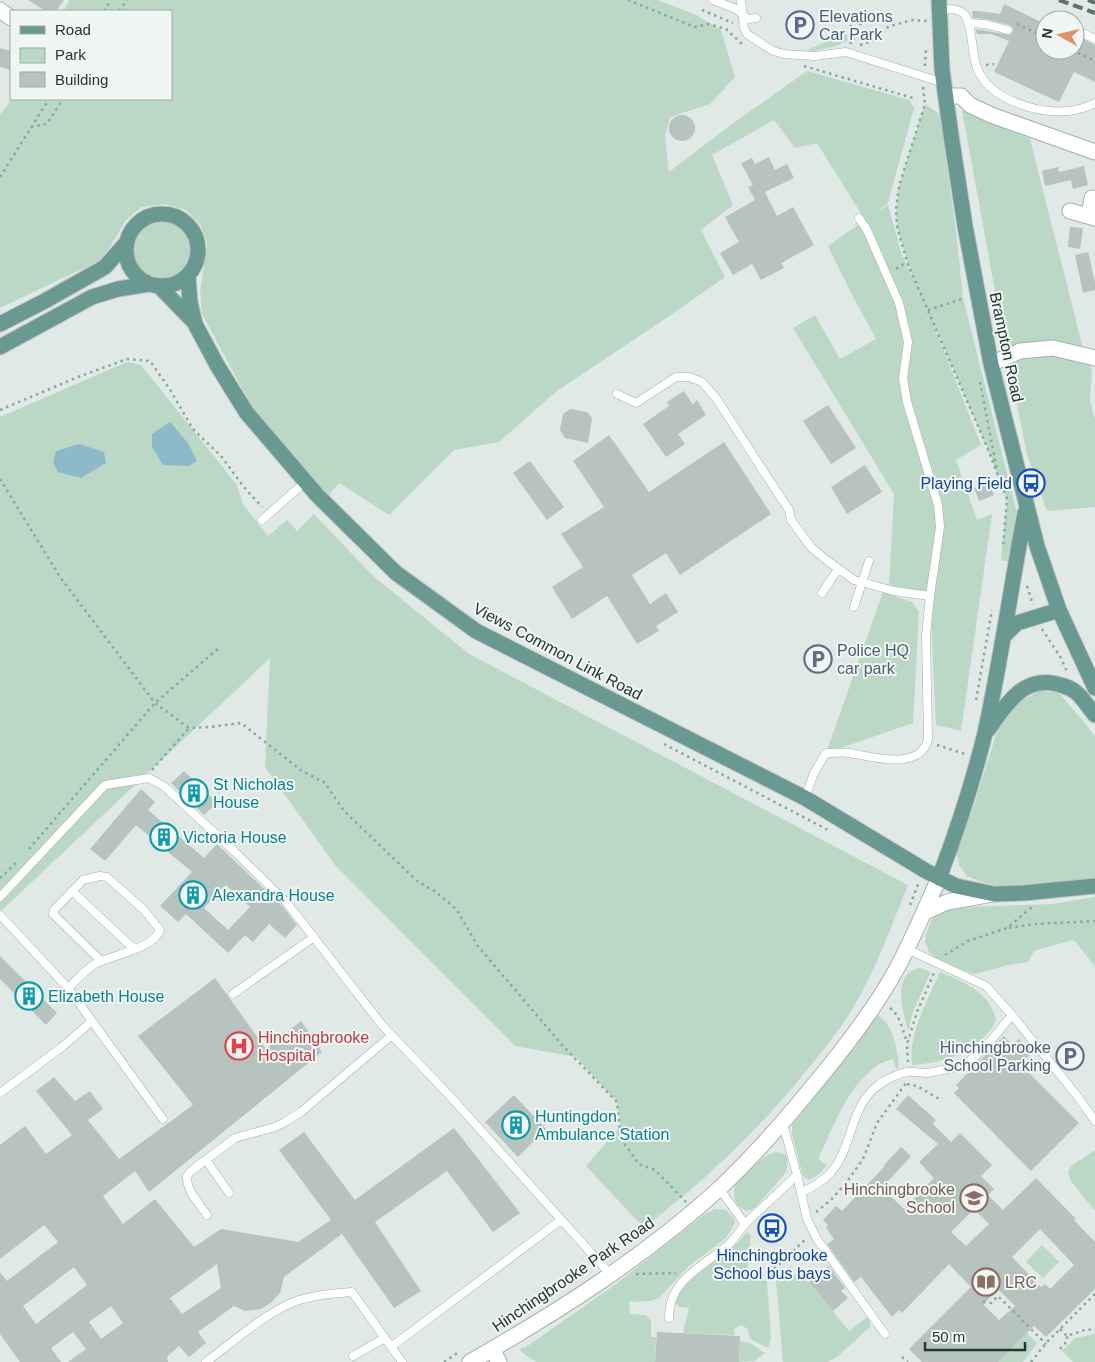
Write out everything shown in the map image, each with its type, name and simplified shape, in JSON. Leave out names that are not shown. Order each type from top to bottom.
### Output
[{"type":"main road","name":"Brampton Road","points":[[939,5],[940,41],[945,90],[965,226],[991,364],[1037,546],[1059,610],[1095,688]]},
{"type":"main road","points":[[0,324],[105,267],[127,242],[136,226],[151,216],[163,214],[180,219],[193,231],[198,242],[195,266],[188,276],[179,282],[169,286],[154,285],[118,289],[92,297],[0,348]]},
{"type":"main road","points":[[127,242],[128,263],[133,272],[140,279],[154,285]]},
{"type":"main road","name":"Views Common Link Road","points":[[188,276],[190,302],[195,324],[217,365],[246,412],[305,482],[396,574],[476,631],[805,798],[939,878]]},
{"type":"main road","name":"Views Common Link Road","points":[[154,285],[195,324]]},
{"type":"main road","name":"Hinchingbrooke Park Road","points":[[939,878],[966,801],[984,735],[1026,508]]},
{"type":"main road","points":[[1003,637],[1017,623],[1059,610]]},
{"type":"main road","points":[[984,735],[1006,704],[1021,689],[1036,683],[1051,682],[1067,686],[1078,694],[1095,715]]},
{"type":"main road","points":[[939,878],[956,886],[994,894],[1095,886]]},
{"type":"street","points":[[945,90],[961,96],[970,105],[991,115],[1095,152]]},
{"type":"street","points":[[1070,212],[1092,217],[1092,198]]},
{"type":"street","points":[[991,364],[1020,351],[1053,348],[1095,358]]},
{"type":"street","name":"Hinchingbrooke Park Road","points":[[468,1355],[496,1356],[666,1233],[685,1206],[719,1188],[783,1124],[846,1047],[896,971],[907,949],[916,912],[939,878]]},
{"type":"street","points":[[916,912],[947,902],[994,894]]},
{"type":"lane","points":[[714,0],[736,9],[748,19],[756,18]]},
{"type":"lane","points":[[741,0],[744,28],[747,34],[773,51],[784,54],[816,56],[846,52],[945,90]]},
{"type":"lane","points":[[939,5],[959,11],[971,22],[975,62],[980,74],[998,94],[1050,111],[1070,111],[1095,103]]},
{"type":"lane","points":[[971,22],[1008,30]]},
{"type":"lane","points":[[805,798],[814,774],[826,753],[849,753],[876,759],[899,760],[914,756],[926,748],[928,740],[926,636],[940,527],[938,505],[907,402],[903,378],[908,342],[899,303],[867,230],[859,218]]},
{"type":"lane","points":[[617,394],[636,403],[676,377],[689,377],[702,382],[716,398],[789,510],[791,520],[811,547],[854,580],[894,591],[930,596]]},
{"type":"lane","points":[[265,517],[305,482]]},
{"type":"lane","points":[[854,607],[869,561]]},
{"type":"lane","points":[[822,593],[838,569]]},
{"type":"lane","points":[[0,897],[105,785],[149,778],[165,787],[287,903],[382,1025],[453,1099],[610,1274]]},
{"type":"lane","points":[[68,988],[92,966],[134,948],[145,946],[158,935],[160,930],[144,910],[118,886],[107,877],[100,876],[83,880],[54,910],[53,914],[101,961]]},
{"type":"lane","points":[[72,891],[134,948]]},
{"type":"lane","points":[[0,915],[68,988],[163,1119]]},
{"type":"lane","points":[[233,994],[314,937]]},
{"type":"lane","points":[[907,949],[986,986],[1012,1015],[1095,1121]]},
{"type":"lane","points":[[801,1193],[824,1179],[833,1170],[847,1141],[859,1109],[864,1100],[876,1087],[888,1079],[908,1072],[926,1073],[962,1064],[976,1056],[1012,1015]]},
{"type":"lane","points":[[0,1093],[32,1067],[62,1047],[92,1021]]},
{"type":"lane","points":[[207,1215],[189,1189],[186,1182],[187,1176],[235,1138],[285,1122],[322,1095],[392,1035]]},
{"type":"lane","points":[[783,1124],[807,1219],[816,1238],[886,1334]]},
{"type":"lane","points":[[206,1160],[229,1193]]},
{"type":"lane","points":[[668,1318],[669,1307],[673,1297],[690,1273],[728,1244],[797,1175]]},
{"type":"lane","points":[[719,1188],[746,1224]]},
{"type":"lane","points":[[391,1347],[561,1220]]},
{"type":"lane","points":[[206,1362],[275,1311],[299,1300],[324,1294],[352,1292],[402,1362]]},
{"type":"lane","points":[[353,1356],[384,1338]]},
{"type":"path","points":[[628,0],[695,27],[709,24],[726,29],[741,45],[749,47]]},
{"type":"path","points":[[702,10],[744,28]]},
{"type":"path","points":[[845,13],[856,38]]},
{"type":"path","points":[[852,29],[867,20]]},
{"type":"path","points":[[852,48],[875,40],[886,28],[891,26],[912,20],[927,21]]},
{"type":"path","points":[[1014,23],[1035,32]]},
{"type":"path","points":[[802,66],[913,98]]},
{"type":"path","points":[[924,84],[922,92],[925,104],[899,186],[896,210],[897,226],[907,262],[1007,499],[1002,554]]},
{"type":"path","points":[[0,177],[48,100]]},
{"type":"path","points":[[31,127],[47,124],[63,100]]},
{"type":"path","points":[[886,275],[907,262]]},
{"type":"path","points":[[928,310],[968,297]]},
{"type":"path","points":[[963,298],[965,308]]},
{"type":"path","points":[[0,410],[78,377],[127,359],[150,361],[169,388],[193,429],[222,457],[265,517]]},
{"type":"path","points":[[978,373],[998,477]]},
{"type":"path","points":[[0,479],[60,577],[155,702],[189,728],[241,724],[302,771],[326,783],[344,811],[416,881],[436,892],[457,910],[477,945],[563,1046],[618,1102],[621,1139],[639,1164],[655,1170],[685,1206],[689,1196]]},
{"type":"path","points":[[1026,581],[1034,609]]},
{"type":"path","points":[[975,706],[992,609]]},
{"type":"path","points":[[1042,628],[1068,672],[1069,682]]},
{"type":"path","points":[[27,852],[155,702],[220,647]]},
{"type":"path","points":[[149,778],[152,768],[189,728]]},
{"type":"path","points":[[928,740],[937,745],[966,754],[964,762]]},
{"type":"path","points":[[0,878],[20,859]]},
{"type":"path","points":[[916,912],[920,878]]},
{"type":"path","points":[[1007,928],[1034,905]]},
{"type":"path","points":[[907,1044],[917,1012],[938,964],[944,956],[968,941],[1007,928],[1034,924],[1095,921]]},
{"type":"path","points":[[807,1219],[831,1200],[846,1183],[863,1158],[877,1123],[905,1084],[908,1072],[907,1044],[898,1018],[893,1010],[878,999]]},
{"type":"path","points":[[905,1084],[913,1084],[942,1100]]},
{"type":"path","points":[[771,1281],[772,1271],[813,1231]]},
{"type":"path","points":[[610,1274],[690,1273]]},
{"type":"path","points":[[983,1302],[991,1303],[1002,1292]]},
{"type":"path","points":[[1031,1362],[1082,1305],[1095,1294]]},
{"type":"path","points":[[998,1296],[1046,1344]]},
{"type":"path","points":[[1060,1329],[1067,1336]]},
{"type":"path","points":[[1067,1336],[1095,1329]]},
{"type":"path","points":[[1060,1349],[1067,1336]]},
{"type":"path","points":[[444,1362],[468,1355]]},
{"type":"path","points":[[902,1357],[908,1362]]},
{"type":"green space","points":[[69,0],[658,0],[696,15],[721,30],[735,77],[710,104],[670,117],[665,136],[669,172],[807,71],[909,100],[914,108],[888,203],[875,213],[888,205],[902,255],[919,290],[907,262],[897,226],[896,210],[899,186],[925,104],[940,114],[963,298],[1016,509],[1015,531],[1009,562],[1001,560],[1007,499],[987,447],[931,318],[981,445],[956,460],[977,520],[992,514],[961,731],[936,725],[931,621],[935,593],[889,585],[894,494],[793,328],[815,315],[840,359],[876,339],[828,246],[865,220],[817,143],[795,148],[774,120],[712,155],[733,205],[701,230],[725,277],[557,391],[499,442],[454,450],[389,515],[339,483],[326,498],[251,405],[202,314],[200,293],[207,243],[201,226],[186,210],[164,204],[142,207],[126,220],[103,259],[0,308],[0,115],[11,100],[172,100],[172,10],[64,10]]},
{"type":"green space","points":[[846,33],[848,40],[839,45],[810,52],[809,49]]},
{"type":"green space","points":[[962,110],[1030,139],[1083,348],[1092,371],[1090,401],[1095,420],[1095,507],[1047,511],[1027,454],[1005,346]]},
{"type":"green space","points":[[156,221],[168,221],[183,229],[191,244],[191,256],[183,271],[168,279],[156,279],[141,271],[133,256],[133,244],[141,229]]},
{"type":"green space","points":[[127,362],[141,365],[237,485],[243,504],[268,536],[287,520],[297,531],[314,514],[372,575],[469,654],[908,885],[866,984],[848,1016],[828,1044],[769,1114],[730,1154],[644,1228],[586,1166],[621,1126],[617,1102],[576,1057],[515,1046],[335,865],[265,767],[270,658],[0,912],[0,417]]},
{"type":"green space","points":[[883,592],[912,602],[919,612],[913,723],[826,753]]},
{"type":"green space","points":[[1039,691],[1058,692],[1095,737],[1095,882],[1005,887],[984,883],[967,876],[959,865],[957,854],[959,843],[1003,720],[1019,702]]},
{"type":"green space","points":[[1095,897],[1095,967],[1076,942],[1072,940],[1034,951],[1028,962],[975,974],[945,964],[934,957],[929,952],[925,941],[932,919],[948,910],[964,907],[1052,904]]},
{"type":"green space","points":[[920,968],[931,972],[913,1011],[908,1031],[902,1004],[902,985],[905,977],[911,971]]},
{"type":"green space","points":[[940,972],[967,984],[982,995],[993,1010],[996,1020],[981,1040],[961,1054],[937,1062],[912,1065],[913,1041],[916,1029]]},
{"type":"green space","points":[[878,1015],[892,1032],[899,1067],[896,1069],[893,1059],[881,1063],[856,1086],[848,1097],[818,1159],[827,1165],[820,1173],[809,1180],[803,1176],[792,1134],[792,1125]]},
{"type":"green space","points":[[1095,1150],[1094,1210],[1071,1181],[1068,1173],[1071,1166]]},
{"type":"green space","points":[[777,1152],[786,1155],[787,1171],[755,1208],[746,1211],[742,1209],[735,1200],[735,1185],[759,1161]]},
{"type":"green space","points":[[715,1209],[726,1210],[734,1219],[735,1223],[726,1238],[689,1266],[659,1298],[651,1301],[629,1302],[630,1314],[646,1315],[651,1321],[651,1337],[656,1337],[655,1362],[536,1362],[520,1351],[521,1348],[526,1347],[616,1284],[704,1215]]},
{"type":"green space","points":[[748,1233],[751,1236],[746,1277],[767,1281],[771,1338],[768,1348],[750,1339],[748,1329],[741,1325],[734,1329],[735,1335],[683,1333],[689,1308],[680,1307],[675,1303],[678,1294],[695,1276],[729,1251]]},
{"type":"green space","points":[[1042,1245],[1059,1262],[1043,1278],[1026,1262]]},
{"type":"green space","points":[[793,1274],[809,1282],[849,1331],[867,1317],[870,1320],[870,1327],[838,1356],[828,1362],[783,1362],[776,1280],[782,1275]]},
{"type":"green space","points":[[1027,1333],[1037,1343],[1023,1362],[998,1362]]},
{"type":"green space","points":[[1095,1334],[1095,1362],[1073,1362],[1062,1351],[1075,1338]]},
{"type":"green space","points":[[740,1341],[750,1343],[765,1353],[754,1361],[739,1362]]},
{"type":"water","points":[[170,422],[188,443],[197,461],[189,466],[163,465],[152,447],[152,434]]},
{"type":"water","points":[[79,444],[104,452],[106,463],[81,478],[58,472],[53,462],[56,451]]},
{"type":"building","points":[[28,0],[64,0],[57,10],[44,10]]},
{"type":"building","points":[[1004,4],[1035,19],[1035,60],[1085,60],[1085,40],[1095,45],[1095,82],[1074,72],[1059,102],[994,72],[1009,41],[991,34],[977,34],[976,29],[1009,35],[1013,32],[1013,28],[1009,25],[986,19],[973,18],[972,11],[1000,14]]},
{"type":"building","points":[[0,48],[10,51],[10,70],[0,67]]},
{"type":"building","points":[[682,115],[691,119],[695,128],[691,137],[682,141],[673,137],[669,128],[673,119]]},
{"type":"building","points":[[769,157],[775,170],[787,164],[794,178],[765,192],[777,216],[793,207],[814,245],[781,263],[784,268],[761,280],[752,264],[733,275],[720,253],[739,242],[725,217],[755,200],[748,187],[753,185],[741,163],[752,158],[755,164]]},
{"type":"building","points":[[1084,166],[1088,185],[1073,189],[1071,180],[1045,186],[1042,171],[1058,167],[1059,172]]},
{"type":"building","points":[[1070,227],[1083,228],[1080,249],[1068,247]]},
{"type":"building","points":[[1088,252],[1095,290],[1083,293],[1075,255]]},
{"type":"building","points":[[684,391],[693,405],[697,400],[706,415],[678,434],[685,444],[666,457],[643,424],[669,406],[667,402]]},
{"type":"building","points":[[828,405],[856,448],[831,464],[803,421]]},
{"type":"building","points":[[570,409],[587,412],[592,418],[588,443],[565,438],[560,430],[563,414]]},
{"type":"building","points":[[609,435],[649,492],[724,442],[771,514],[680,575],[666,553],[632,575],[650,604],[666,593],[678,612],[656,626],[659,631],[637,644],[607,596],[572,619],[552,587],[583,567],[561,534],[604,507],[573,461]]},
{"type":"building","points":[[530,461],[564,507],[547,520],[513,473]]},
{"type":"building","points":[[865,465],[882,492],[847,514],[831,487]]},
{"type":"building","points":[[989,483],[994,495],[979,501],[974,488]]},
{"type":"building","name":"St Nicholas House","points":[[184,771],[217,803],[204,815],[171,783]]},
{"type":"building","name":"Alexandra House","points":[[141,789],[155,802],[148,810],[204,858],[217,844],[283,907],[297,925],[285,938],[269,924],[253,942],[245,935],[228,953],[186,914],[178,922],[160,906],[192,872],[136,825],[105,861],[90,849]],"holes":[[[226,885],[250,907],[228,930],[204,908]]]},
{"type":"building","name":"Elizabeth House","points":[[0,956],[57,1013],[46,1025],[0,979]]},
{"type":"building","points":[[215,978],[266,1049],[301,1021],[322,1052],[149,1192],[135,1171],[103,1196],[123,1224],[155,1199],[194,1247],[221,1229],[298,1242],[331,1220],[279,1150],[304,1132],[355,1200],[454,1128],[520,1213],[493,1232],[447,1171],[375,1222],[421,1291],[394,1308],[342,1234],[284,1277],[280,1293],[272,1302],[261,1309],[245,1311],[234,1306],[198,1332],[206,1343],[189,1357],[179,1346],[167,1357],[168,1362],[68,1362],[86,1349],[73,1332],[51,1348],[61,1362],[20,1362],[0,1334],[0,1272],[7,1281],[58,1242],[44,1225],[0,1259],[0,1145],[25,1126],[46,1154],[72,1135],[36,1091],[54,1077],[75,1101],[90,1091],[103,1109],[88,1120],[119,1159],[193,1105],[138,1036]],"holes":[[[217,1264],[221,1288],[182,1314],[170,1298]],[[74,1267],[87,1285],[36,1324],[23,1306]],[[111,1306],[123,1323],[101,1339],[89,1322]]]},
{"type":"building","points":[[1004,1036],[1012,1045],[1019,1039],[1032,1053],[1020,1064],[1079,1123],[1031,1171],[954,1093],[959,1088],[956,1085]]},
{"type":"building","name":"Huntingdon Ambulance Station","points":[[514,1095],[546,1129],[518,1157],[485,1122]]},
{"type":"building","points":[[908,1095],[936,1120],[933,1124],[951,1142],[960,1133],[992,1165],[981,1176],[994,1189],[988,1195],[1003,1210],[1036,1178],[1076,1219],[1074,1220],[1095,1242],[1095,1289],[1046,1337],[1034,1326],[998,1362],[922,1362],[909,1349],[971,1287],[949,1264],[902,1313],[899,1310],[892,1317],[861,1277],[854,1282],[827,1244],[834,1239],[826,1228],[828,1225],[823,1220],[836,1206],[842,1211],[901,1147],[911,1156],[882,1188],[904,1209],[934,1178],[919,1162],[938,1144],[896,1109]],"holes":[[[974,1209],[989,1224],[966,1246],[951,1232]],[[1040,1229],[1074,1265],[1050,1289],[1045,1284],[1041,1287],[1012,1257]],[[999,1290],[1015,1306],[999,1320],[983,1304]]]},
{"type":"building","points":[[829,1266],[845,1288],[841,1291],[848,1298],[833,1311],[809,1282]]},
{"type":"building","points":[[657,1332],[740,1336],[739,1362],[655,1362]]},
{"type":"railway","points":[[1059,0],[1095,13]]},
{"type":"railway","points":[[1088,0],[1095,3]]},
{"type":"place","name":"Elevations Car Park","points":[[800,25]]},
{"type":"place","name":"Playing Field","points":[[1031,483]]},
{"type":"place","name":"Police HQ car park","points":[[818,659]]},
{"type":"place","name":"St Nicholas House","points":[[194,793]]},
{"type":"place","name":"Victoria House","points":[[164,837]]},
{"type":"place","name":"Alexandra House","points":[[193,895]]},
{"type":"place","name":"Elizabeth House","points":[[29,996]]},
{"type":"place","name":"Hinchingbrooke Hospital","points":[[239,1046]]},
{"type":"place","name":"Hinchingbrooke School Parking","points":[[1070,1056]]},
{"type":"place","name":"Huntingdon Ambulance Station","points":[[516,1125]]},
{"type":"place","name":"Hinchingbrooke School","points":[[974,1198]]},
{"type":"place","name":"Hinchingbrooke School bus bays","points":[[772,1228]]},
{"type":"place","name":"LRC","points":[[986,1282]]}]
